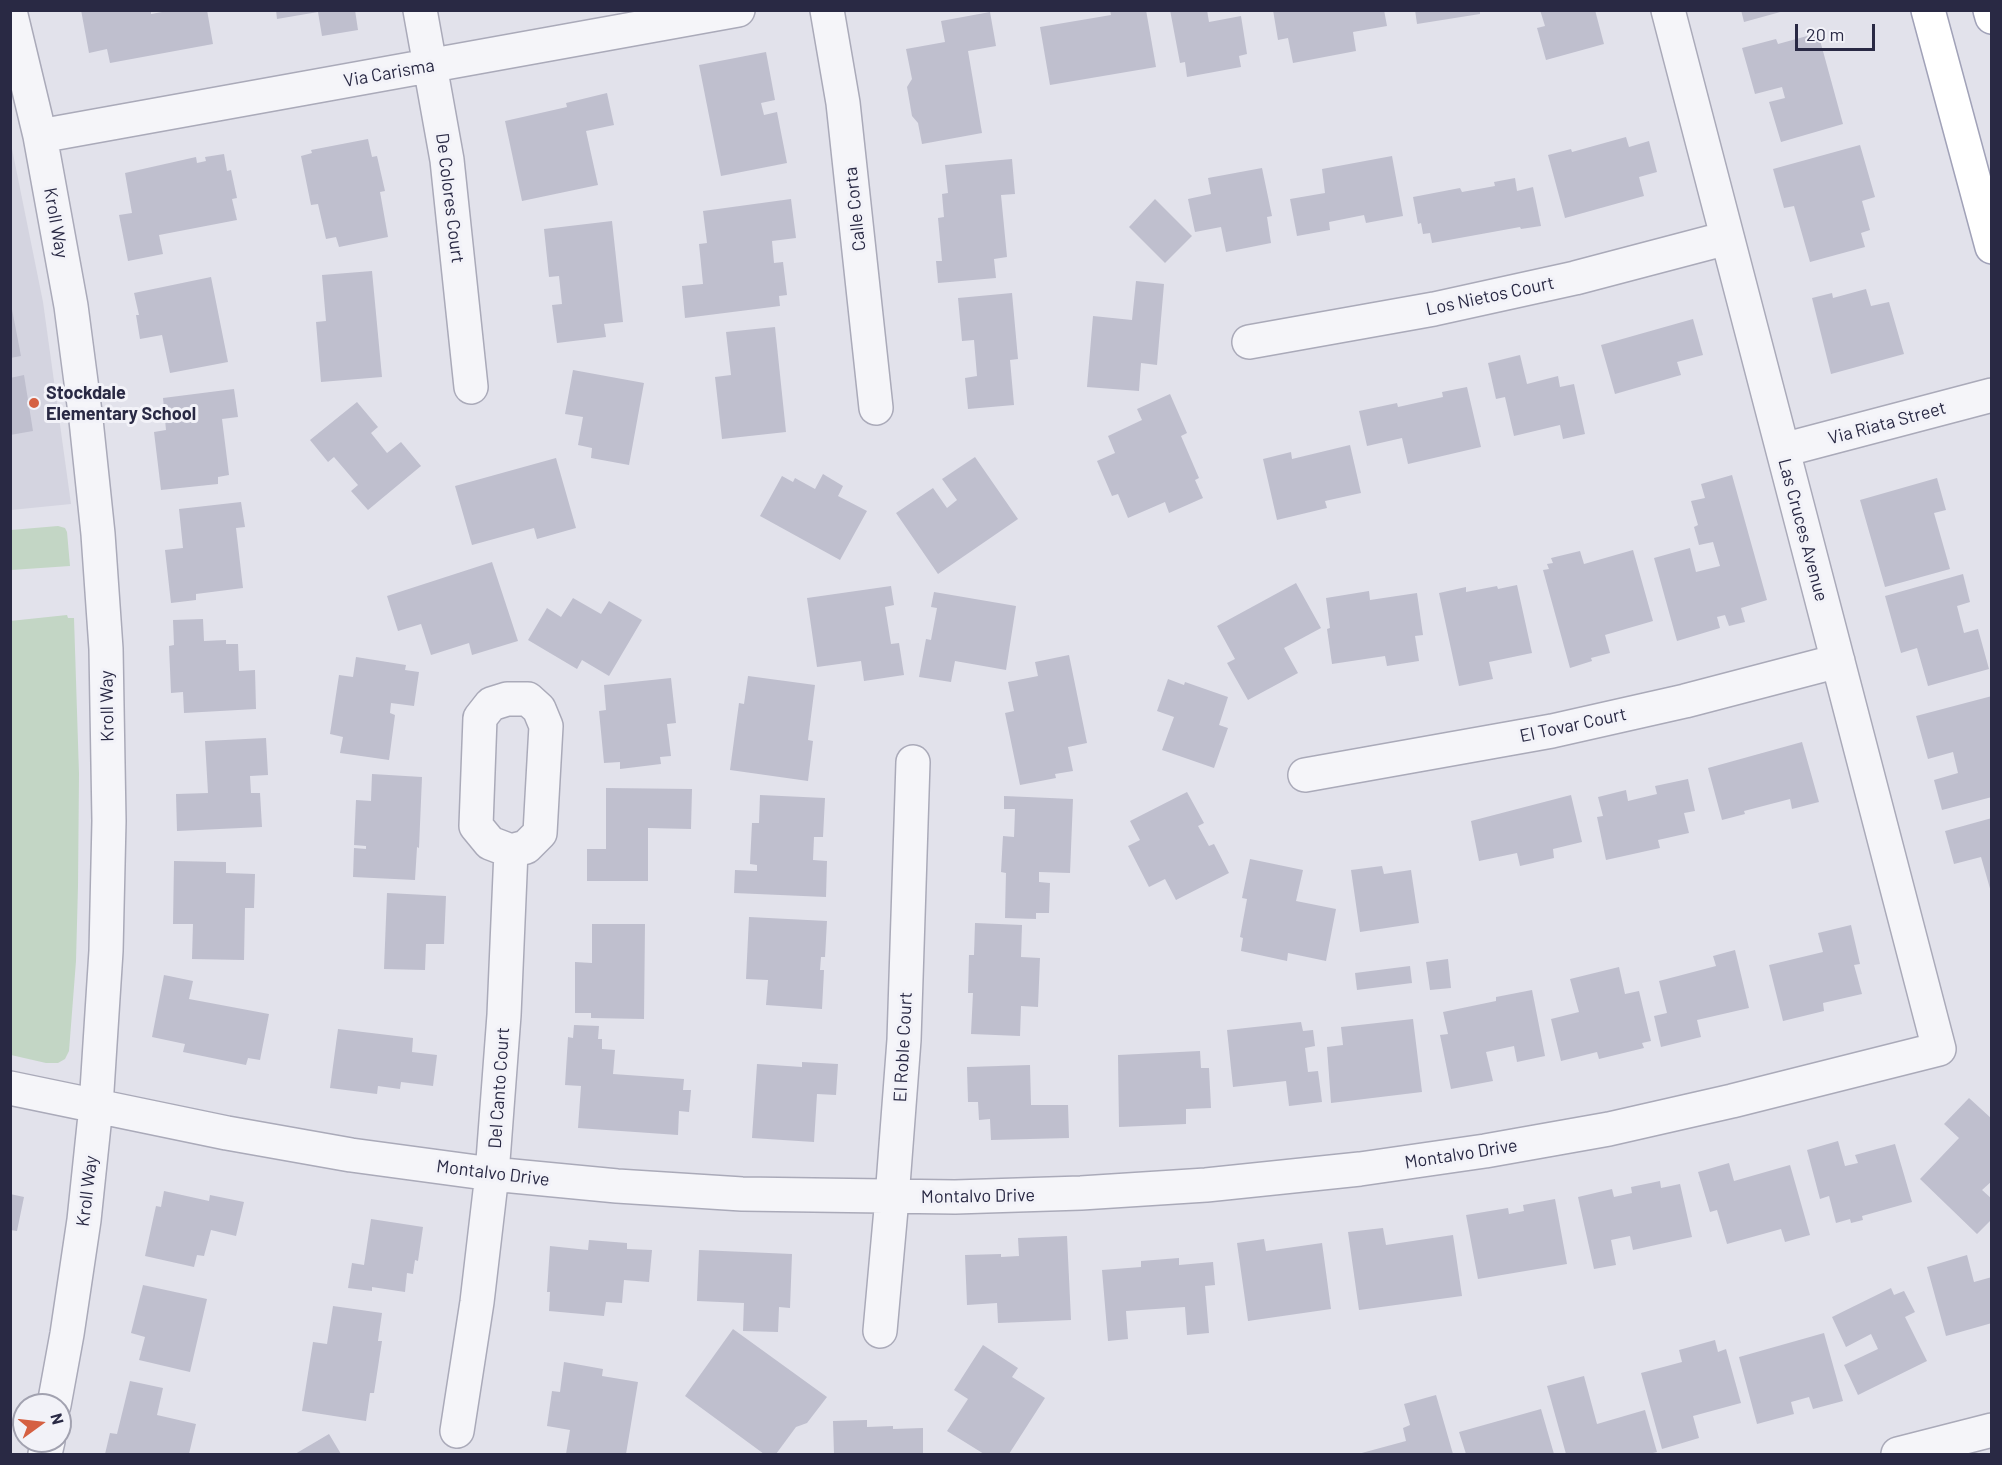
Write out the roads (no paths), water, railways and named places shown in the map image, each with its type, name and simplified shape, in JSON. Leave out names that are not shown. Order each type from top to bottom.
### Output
[{"type":"main road","points":[[1928,10],[1992,247]]},
{"type":"main road","points":[[1990,10],[1992,17]]},
{"type":"main road","points":[[1947,84],[1992,157]]},
{"type":"street","name":"De Colores Court","points":[[420,10],[447,160],[471,387]]},
{"type":"street","name":"Via Carisma","points":[[40,136],[738,10]]},
{"type":"street","name":"Calle Corta","points":[[827,10],[843,103],[876,408]]},
{"type":"street","name":"Las Cruces Avenue","points":[[1668,10],[1939,1048]]},
{"type":"street","name":"Kroll Way","points":[[12,19],[40,136],[71,306],[98,534],[106,649],[109,821],[106,951],[96,1106],[84,1220],[56,1393]]},
{"type":"street","name":"Los Nietos Court","points":[[1249,342],[1434,309],[1575,278],[1727,238]]},
{"type":"street","name":"Via Riata Street","points":[[1783,450],[1992,395]]},
{"type":"street","name":"El Tovar Court","points":[[1305,775],[1552,731],[1685,701],[1838,661]]},
{"type":"street","name":"El Roble Court","points":[[880,1331],[904,1040],[913,762]]},
{"type":"street","name":"Del Canto Court","points":[[457,1431],[477,1302],[492,1174],[504,1015],[511,851]]},
{"type":"street","name":"Montalvo Drive","points":[[10,1088],[227,1133],[351,1155],[492,1174],[617,1186],[742,1194],[892,1198],[1081,1193],[1206,1185],[1360,1169],[1485,1151],[1609,1128],[1732,1101],[1939,1048]]},
{"type":"street","points":[[1898,1455],[1992,1430]]},
{"type":"place","name":"Stockdale Elementary School","points":[[34,403]]}]
